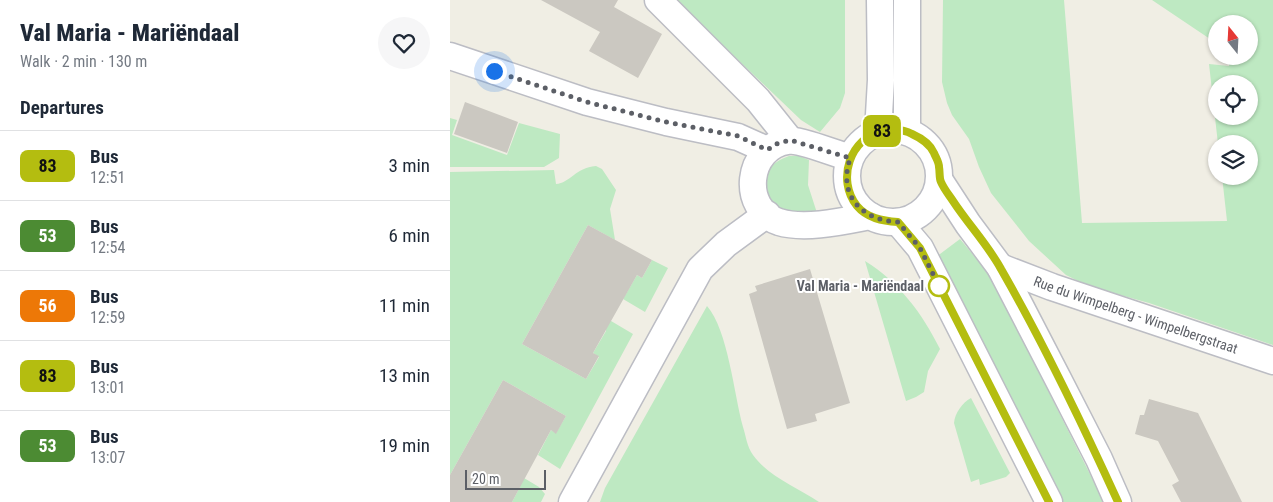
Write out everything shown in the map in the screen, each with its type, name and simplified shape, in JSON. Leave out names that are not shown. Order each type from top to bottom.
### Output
[{"type":"street","points":[[658,0],[758,100],[778,145]]},
{"type":"street","points":[[878,132],[881,80],[880,0]]},
{"type":"street","points":[[907,0],[907,131]]},
{"type":"street","points":[[450,56],[587,102],[666,122],[850,158]]},
{"type":"street","points":[[892,129],[907,131],[921,138],[932,150],[939,165],[940,181],[936,196],[920,214],[909,220],[884,222],[870,216],[857,206],[849,191],[847,174],[850,158],[857,146],[866,138],[878,132],[892,129]]},
{"type":"street","points":[[778,145],[759,158],[752,179],[758,203],[766,214],[779,222],[804,224],[833,222],[870,216]]},
{"type":"street","points":[[940,181],[968,224],[1000,267],[1058,378],[1118,502]]},
{"type":"street","points":[[572,502],[700,269],[726,244],[766,214]]},
{"type":"street","points":[[898,222],[920,248],[1049,502]]},
{"type":"street","name":"Rue du Wimpelberg - Wimpelbergstraat","points":[[1000,267],[1052,287],[1273,361]]},
{"type":"green space","points":[[675,0],[845,0],[845,93],[840,108],[820,132],[801,120]]},
{"type":"green space","points":[[943,0],[1064,0],[1082,223],[1227,221],[1223,185],[1258,185],[1258,135],[1217,135],[1216,125],[1258,125],[1258,75],[1210,75],[1209,65],[1258,65],[1258,15],[1208,15],[1208,38],[1152,0],[1273,0],[1273,345],[1149,303],[1088,286],[1066,275],[1029,241],[991,193],[969,139],[952,115],[942,82]]},
{"type":"green space","points":[[450,118],[457,120],[452,135],[507,155],[519,123],[560,134],[559,158],[544,167],[450,167]]},
{"type":"green space","points":[[789,156],[799,156],[809,160],[808,185],[817,213],[786,211],[773,203],[770,198],[766,188],[766,177],[772,166]]},
{"type":"green space","points":[[596,166],[602,169],[616,190],[610,209],[615,240],[588,225],[522,344],[586,379],[599,357],[593,353],[606,331],[606,318],[633,334],[560,469],[538,455],[551,430],[556,433],[566,416],[503,380],[450,475],[450,172],[554,170],[556,184],[589,167]]},
{"type":"green space","points":[[960,239],[993,281],[1104,502],[1062,502],[936,257]]},
{"type":"green space","points":[[652,260],[668,268],[645,312],[623,299],[637,275],[642,278]]},
{"type":"green space","points":[[865,261],[889,279],[908,299],[940,349],[928,371],[924,392],[906,401]]},
{"type":"green space","points":[[707,306],[720,330],[725,346],[743,427],[751,452],[775,476],[819,502],[600,502],[605,488]]},
{"type":"green space","points":[[971,398],[1010,473],[1006,477],[980,485],[979,479],[971,482],[954,423],[960,409]]},
{"type":"green space","points":[[519,475],[539,487],[545,494],[541,502],[512,502],[520,487]]},
{"type":"building","points":[[541,0],[618,0],[614,7],[662,34],[638,78],[589,51],[600,32]]},
{"type":"building","points":[[465,102],[518,122],[507,153],[454,134]]},
{"type":"building","points":[[588,225],[652,260],[642,278],[637,275],[593,353],[599,356],[586,379],[522,344]]},
{"type":"building","points":[[810,269],[850,403],[815,414],[817,421],[787,429],[749,294],[757,291],[755,286]]},
{"type":"building","points":[[503,380],[566,416],[556,434],[551,430],[512,502],[450,502],[450,475]]},
{"type":"building","points":[[1149,399],[1198,413],[1242,502],[1181,502],[1172,485],[1179,481],[1158,441],[1135,434],[1140,415],[1144,415]]},
{"type":"bus line","name":"83","points":[[1049,502],[920,248],[898,222],[884,222],[870,216],[857,206],[849,191],[847,174],[850,158],[857,146],[866,138],[878,132],[892,129],[907,131],[921,138],[932,150],[939,165],[940,181],[968,224],[992,255],[1013,290],[1118,502]]},
{"type":"place","name":"Val Maria - Mariëndaal","points":[[939,286]]},
{"type":"route","points":[[494,71],[545,89],[628,113],[738,136],[767,150],[776,144],[790,140],[850,158],[847,174],[849,191],[857,206],[870,216],[884,222],[898,222],[920,248],[939,286]]}]
